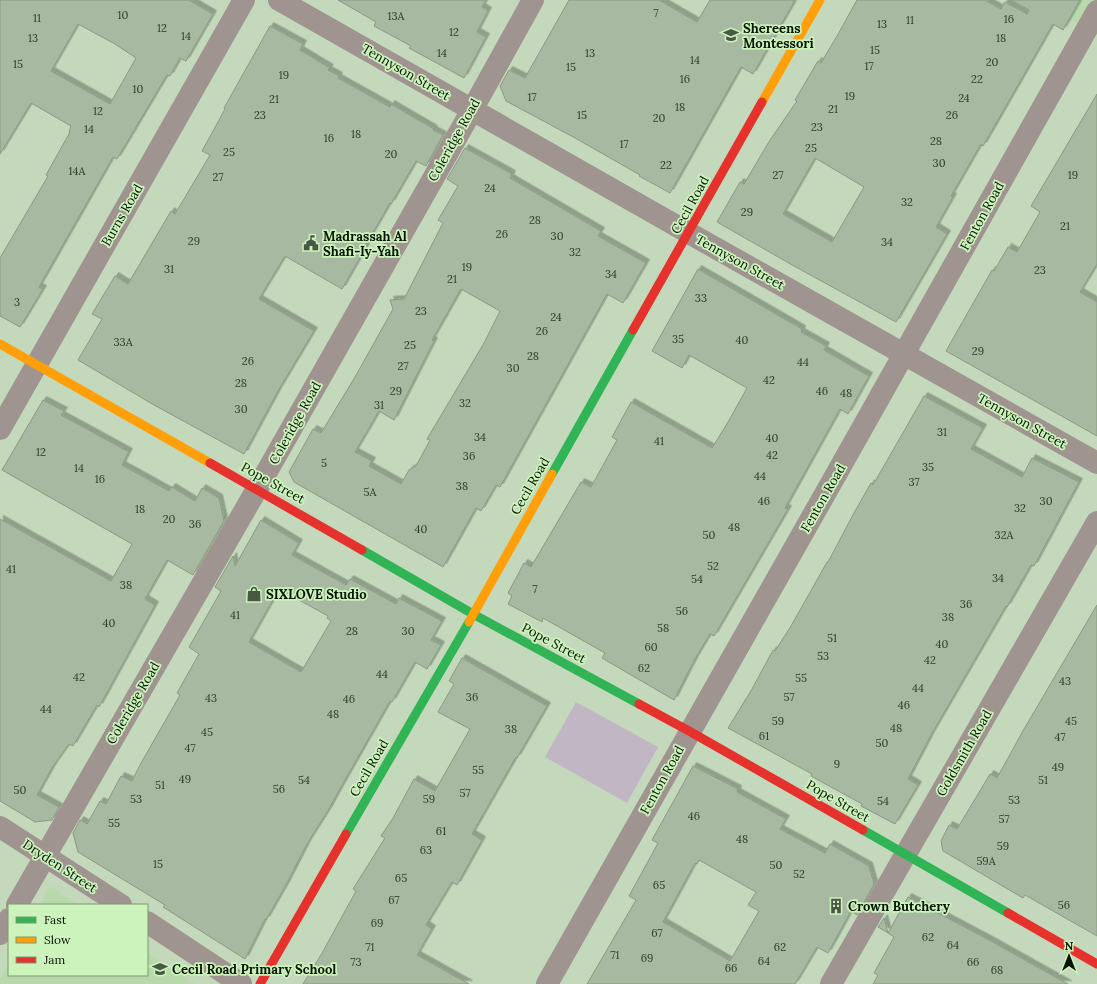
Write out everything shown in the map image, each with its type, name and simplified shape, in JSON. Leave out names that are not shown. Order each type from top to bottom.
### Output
[{"type":"street","name":"Burns Road","points":[[0,429],[244,0]]},
{"type":"street","name":"Tennyson Street","points":[[279,0],[688,233],[1097,463]]},
{"type":"street","name":"Coleridge Road","points":[[18,904],[257,489],[472,110],[532,0]]},
{"type":"street","name":"Cecil Road","points":[[260,984],[472,614],[820,0]]},
{"type":"street","name":"Fenton Road","points":[[547,984],[1097,12]]},
{"type":"street","name":"Pope Street","points":[[0,344],[257,489],[472,614],[689,731],[1097,964]]},
{"type":"street","name":"Goldsmith Road","points":[[831,984],[1097,522]]},
{"type":"street","name":"Dryden Street","points":[[0,827],[119,904]]},
{"type":"street","points":[[0,934],[8,920]]},
{"type":"street","points":[[148,923],[241,984]]},
{"type":"shaded area","points":[[1031,0],[1097,0],[1097,11],[1087,29]]},
{"type":"shaded area","points":[[576,702],[658,747],[627,803],[545,757]]},
{"type":"shaded area","points":[[50,886],[77,904],[41,904]]},
{"type":"shaded area","name":"Cecil Road Primary School","points":[[148,953],[195,984],[0,984],[0,979],[8,964],[8,976],[148,976]]},
{"type":"building","points":[[0,0],[189,0],[213,14],[186,61],[180,58],[170,76],[167,75],[117,159],[113,157],[39,287],[43,289],[20,327],[0,316],[0,258],[48,176],[46,175],[70,132],[71,126],[31,103],[0,154]],"holes":[[[78,24],[115,44],[136,58],[110,104],[51,71]]]},
{"type":"building","points":[[338,0],[486,0],[482,7],[488,11],[477,32],[486,37],[464,78],[409,48],[411,46],[374,26],[376,22]]},
{"type":"building","points":[[569,0],[659,0],[697,22],[710,0],[795,0],[753,74],[741,67],[670,193],[575,138],[506,101],[500,86],[509,70],[525,78]]},
{"type":"building","points":[[857,0],[985,0],[1001,9],[1005,2],[1027,14],[1029,10],[1011,0],[1080,0],[1063,30],[1053,24],[983,146],[981,144],[951,196],[953,197],[936,227],[947,234],[896,322],[717,222],[740,182],[744,184],[770,140],[797,101],[795,100],[818,61],[821,63]],"holes":[[[815,158],[864,187],[832,242],[783,214]]]},
{"type":"building","points":[[270,26],[303,44],[300,50],[330,68],[328,70],[339,76],[338,78],[390,107],[391,104],[443,135],[426,166],[416,161],[365,246],[366,247],[342,289],[285,256],[259,299],[314,331],[278,391],[244,454],[154,405],[78,360],[102,319],[92,314],[115,276],[128,284],[171,211],[175,214],[210,155],[202,151],[225,109],[224,108]]},
{"type":"building","points":[[1097,94],[1097,264],[1080,292],[1097,302],[1097,436],[946,351],[992,270],[994,271],[1008,247],[1017,252],[1040,212],[1031,206]]},
{"type":"building","points":[[465,148],[512,174],[510,178],[601,231],[598,236],[646,263],[623,303],[607,294],[500,487],[496,485],[481,511],[476,508],[443,567],[294,482],[289,472],[313,429],[321,433],[355,377],[393,309],[390,300],[404,299],[443,223],[438,220],[458,186],[447,179]],"holes":[[[461,289],[500,311],[484,343],[427,439],[430,440],[416,466],[409,470],[401,484],[369,466],[372,461],[355,452],[379,411],[394,420],[434,341],[432,340]]]},
{"type":"building","points":[[698,269],[802,329],[801,332],[826,346],[824,350],[869,376],[848,414],[840,409],[785,508],[788,509],[714,636],[710,634],[695,659],[674,700],[602,658],[605,653],[543,618],[542,622],[508,604],[512,596],[508,593],[524,563],[531,567],[581,482],[591,487],[617,440],[612,437],[631,402],[712,448],[728,422],[747,388],[689,355],[682,368],[652,351]]},
{"type":"building","points":[[924,396],[983,428],[971,449],[1022,477],[1032,458],[1079,482],[1034,566],[1031,565],[1007,607],[1006,606],[931,735],[908,779],[918,785],[895,824],[861,806],[862,804],[811,776],[812,774],[728,728],[752,689],[773,650],[775,651],[791,626],[871,483],[873,485]]},
{"type":"building","points":[[43,400],[64,411],[61,415],[129,452],[122,465],[169,491],[172,487],[195,501],[202,488],[219,498],[224,521],[193,575],[167,560],[145,599],[155,605],[99,707],[97,705],[73,746],[69,744],[52,768],[37,795],[59,807],[52,820],[35,822],[0,801],[0,519],[111,581],[132,544],[2,470]]},
{"type":"building","points":[[261,520],[299,543],[292,555],[346,585],[350,579],[396,604],[399,598],[442,621],[431,640],[441,645],[427,669],[415,662],[392,702],[390,701],[329,809],[307,844],[286,885],[266,920],[265,919],[245,959],[163,907],[165,905],[78,852],[73,833],[80,820],[87,824],[100,801],[106,804],[121,776],[132,781],[180,695],[177,693],[199,654],[189,647],[221,591],[215,587],[233,556],[235,566]],"holes":[[[279,589],[328,616],[327,618],[331,621],[301,672],[249,642]]]},
{"type":"building","points":[[1097,605],[1097,936],[1025,895],[1023,898],[943,851],[941,841],[949,825],[957,829],[990,774],[997,778]]},
{"type":"building","points":[[462,658],[547,706],[472,834],[482,840],[457,885],[452,882],[426,925],[432,929],[417,955],[469,984],[303,984],[321,955],[356,891],[353,889],[385,838],[381,836],[393,818],[414,779],[435,791],[470,729],[438,712],[454,684],[449,681]]},
{"type":"building","points":[[693,766],[738,789],[737,792],[786,819],[780,829],[825,853],[830,844],[869,866],[874,884],[857,915],[851,911],[828,953],[817,947],[795,984],[587,984],[636,900],[629,896],[658,843],[652,840]],"holes":[[[699,860],[756,892],[748,905],[759,911],[730,961],[663,922],[695,863],[697,864]]]},
{"type":"building","points":[[908,897],[1068,984],[873,984],[878,975],[874,973],[894,937],[888,933]]},
{"type":"building","points":[[884,918],[888,933],[878,927]]},
{"type":"traffic: fast","points":[[552,474],[633,330]]},
{"type":"traffic: fast","points":[[362,550],[473,614],[639,704]]},
{"type":"traffic: fast","points":[[346,834],[469,622]]},
{"type":"traffic: fast","points":[[863,830],[1008,913]]},
{"type":"traffic: slow","points":[[762,102],[820,0]]},
{"type":"traffic: slow","points":[[0,344],[210,463]]},
{"type":"traffic: slow","points":[[469,622],[552,474]]},
{"type":"traffic: jam","points":[[633,330],[762,102]]},
{"type":"traffic: jam","points":[[210,463],[362,550]]},
{"type":"traffic: jam","points":[[639,704],[863,830]]},
{"type":"traffic: jam","points":[[260,984],[346,834]]},
{"type":"traffic: jam","points":[[1008,913],[1097,964]]},
{"type":"place","name":"Shereens Montessori","points":[[731,35]]},
{"type":"place","name":"Madrassah Al Shafi-Iy-Yah","points":[[311,243]]},
{"type":"place","name":"SIXLOVE Studio","points":[[254,594]]},
{"type":"place","name":"Crown Butchery","points":[[836,906]]},
{"type":"place","name":"Cecil Road Primary School","points":[[160,969]]}]
